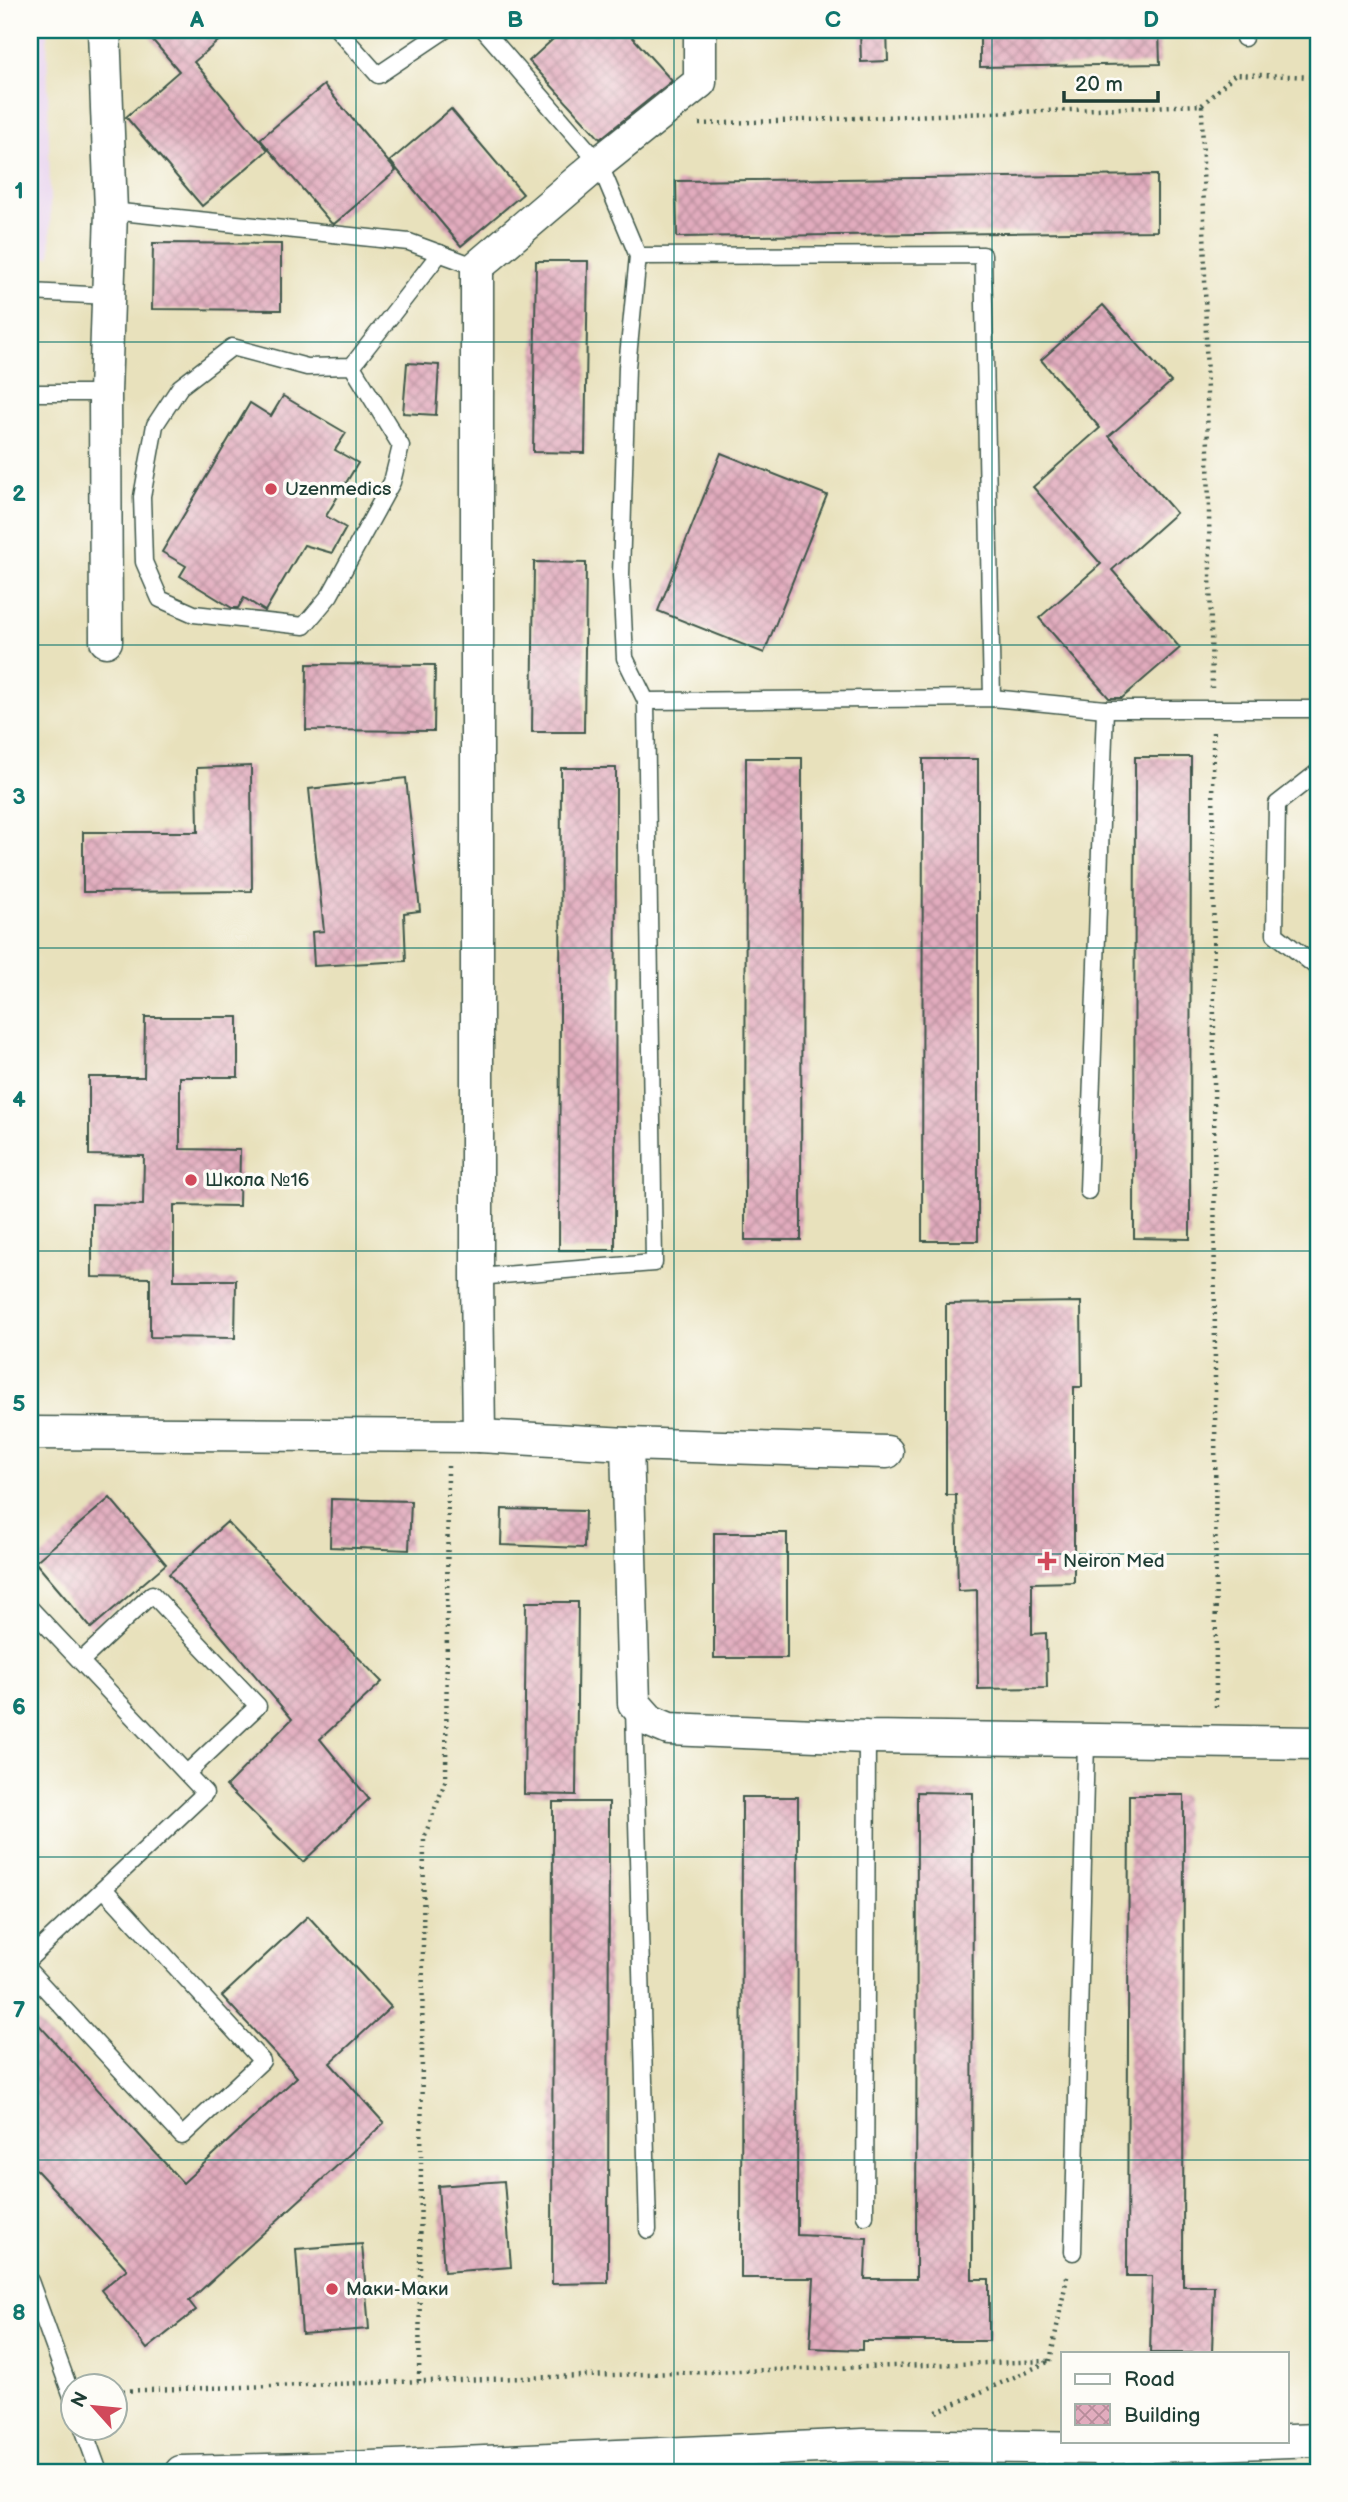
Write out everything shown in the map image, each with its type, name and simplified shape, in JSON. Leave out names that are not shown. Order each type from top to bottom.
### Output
[{"type":"street","points":[[104,30],[111,211],[105,393],[106,642]]},
{"type":"street","points":[[463,1436],[477,1277],[477,267],[599,163],[700,82],[700,30]]},
{"type":"street","points":[[30,1433],[463,1436],[887,1452]]},
{"type":"street","points":[[627,1444],[634,1703],[650,1721],[669,1729],[867,1737],[1318,1743]]},
{"type":"street","points":[[1288,2442],[1318,2440]]},
{"type":"street","points":[[181,2472],[348,2470],[863,2445],[1101,2460],[1283,2442]]},
{"type":"lane","points":[[338,30],[378,75],[445,30]]},
{"type":"lane","points":[[477,1277],[653,1263],[646,701],[625,658],[621,575],[627,367],[638,256],[599,163],[484,30]]},
{"type":"lane","points":[[111,211],[409,242],[477,267]]},
{"type":"lane","points":[[352,366],[440,253]]},
{"type":"lane","points":[[638,256],[983,255],[992,698]]},
{"type":"lane","points":[[30,292],[109,296]]},
{"type":"lane","points":[[232,347],[307,367],[352,366],[401,446],[392,482],[330,595],[304,626],[194,614],[160,599],[144,562],[142,497],[155,425],[180,387],[232,347]]},
{"type":"lane","points":[[30,393],[105,393]]},
{"type":"lane","points":[[646,701],[992,698],[1105,709],[1318,709]]},
{"type":"lane","points":[[1088,1191],[1105,709]]},
{"type":"lane","points":[[1318,772],[1277,804],[1275,934],[1318,968]]},
{"type":"lane","points":[[81,1661],[152,1594],[258,1706],[187,1773]]},
{"type":"lane","points":[[30,1608],[205,1793],[30,1958]]},
{"type":"lane","points":[[634,1703],[648,2230]]},
{"type":"lane","points":[[865,2217],[867,1737]]},
{"type":"lane","points":[[1073,2252],[1086,1742]]},
{"type":"lane","points":[[30,1972],[182,2136],[262,2061],[104,1889]]},
{"type":"lane","points":[[30,2281],[63,2372]]},
{"type":"lane","points":[[88,2442],[99,2472]]},
{"type":"path","points":[[646,126],[1202,105],[1235,74],[1318,77]]},
{"type":"path","points":[[1202,105],[1213,709],[1216,1743]]},
{"type":"path","points":[[419,2381],[424,1838],[446,1779],[463,1436]]},
{"type":"path","points":[[1050,2361],[1073,2252]]},
{"type":"path","points":[[130,2391],[1050,2361]]},
{"type":"path","points":[[925,2417],[1050,2361]]},
{"type":"shaded area","points":[[30,30],[47,30],[51,256],[30,256]]},
{"type":"building","points":[[144,30],[231,30],[194,62],[268,150],[202,206],[126,117],[179,71]]},
{"type":"building","points":[[563,30],[626,30],[672,81],[600,139],[529,61]]},
{"type":"building","points":[[860,30],[887,30],[888,61],[861,62]]},
{"type":"building","points":[[980,30],[1159,30],[1160,64],[980,67]]},
{"type":"building","points":[[324,85],[396,171],[334,224],[260,139]]},
{"type":"building","points":[[451,109],[523,194],[461,246],[390,161]]},
{"type":"building","points":[[1157,175],[1157,231],[677,237],[676,181]]},
{"type":"building","points":[[153,243],[281,244],[281,310],[152,309]]},
{"type":"building","points":[[536,261],[588,261],[585,453],[533,452]]},
{"type":"building","points":[[1103,305],[1171,382],[1109,436],[1176,513],[1112,570],[1180,648],[1122,698],[1109,698],[1039,618],[1101,564],[1033,487],[1100,428],[1041,360]]},
{"type":"building","points":[[407,363],[439,365],[436,415],[403,413]]},
{"type":"building","name":"Uzenmedics","points":[[283,396],[346,433],[335,450],[358,463],[326,516],[346,528],[332,553],[304,545],[265,611],[244,598],[238,608],[232,608],[180,576],[186,566],[162,552],[250,403],[271,416]]},
{"type":"building","points":[[721,453],[827,495],[764,653],[658,611]]},
{"type":"building","points":[[534,562],[586,563],[584,732],[532,732]]},
{"type":"building","points":[[307,664],[435,665],[434,731],[306,730]]},
{"type":"building","points":[[1135,757],[1191,757],[1190,1239],[1134,1238]]},
{"type":"building","points":[[746,758],[802,758],[801,1240],[745,1240]]},
{"type":"building","points":[[923,759],[978,759],[978,1241],[922,1241]]},
{"type":"building","points":[[251,766],[252,891],[83,892],[83,832],[198,832],[197,768]]},
{"type":"building","points":[[561,768],[616,768],[615,1250],[559,1250]]},
{"type":"building","points":[[406,778],[420,911],[404,913],[406,961],[314,966],[312,932],[324,931],[309,789]]},
{"type":"building","name":"Школа №16","points":[[145,1017],[238,1017],[238,1077],[180,1077],[180,1149],[240,1150],[239,1206],[174,1205],[174,1280],[236,1280],[235,1338],[150,1337],[150,1278],[92,1277],[92,1204],[143,1205],[144,1156],[89,1155],[89,1077],[144,1077]]},
{"type":"building","points":[[1081,1302],[1082,1387],[1074,1387],[1074,1582],[1032,1583],[1032,1634],[1046,1633],[1047,1688],[978,1689],[977,1590],[958,1591],[956,1495],[946,1495],[946,1304]]},
{"type":"building","points":[[110,1498],[166,1564],[91,1628],[35,1562]]},
{"type":"building","points":[[331,1499],[411,1501],[409,1550],[330,1547]]},
{"type":"building","points":[[502,1509],[585,1511],[584,1548],[501,1545]]},
{"type":"building","points":[[227,1522],[382,1682],[320,1739],[369,1799],[303,1862],[226,1786],[292,1719],[169,1574]]},
{"type":"building","points":[[714,1533],[787,1533],[787,1658],[714,1658]]},
{"type":"building","points":[[526,1602],[578,1602],[576,1795],[524,1794]]},
{"type":"building","points":[[917,1792],[973,1793],[972,2279],[989,2279],[989,2341],[862,2341],[862,2350],[810,2348],[814,2278],[741,2278],[742,1797],[798,1797],[797,2235],[867,2238],[865,2279],[916,2279]]},
{"type":"building","points":[[1129,1795],[1184,1795],[1183,2286],[1214,2286],[1212,2352],[1150,2352],[1152,2276],[1127,2276]]},
{"type":"building","points":[[553,1802],[609,1802],[608,2283],[552,2284]]},
{"type":"building","points":[[308,1916],[391,2007],[330,2063],[384,2123],[189,2301],[196,2310],[147,2349],[101,2290],[127,2269],[30,2163],[30,2015],[183,2183],[297,2077],[222,1996]]},
{"type":"building","points":[[504,2181],[511,2267],[444,2272],[438,2186]]},
{"type":"building","name":"Маки-Маки","points":[[362,2244],[369,2329],[302,2334],[296,2249]]},
{"type":"place","name":"Uzenmedics","points":[[271,489]]},
{"type":"place","name":"Школа №16","points":[[191,1180]]},
{"type":"place","name":"Neiron Med","points":[[1047,1561]]},
{"type":"place","name":"Маки-Маки","points":[[332,2289]]}]
